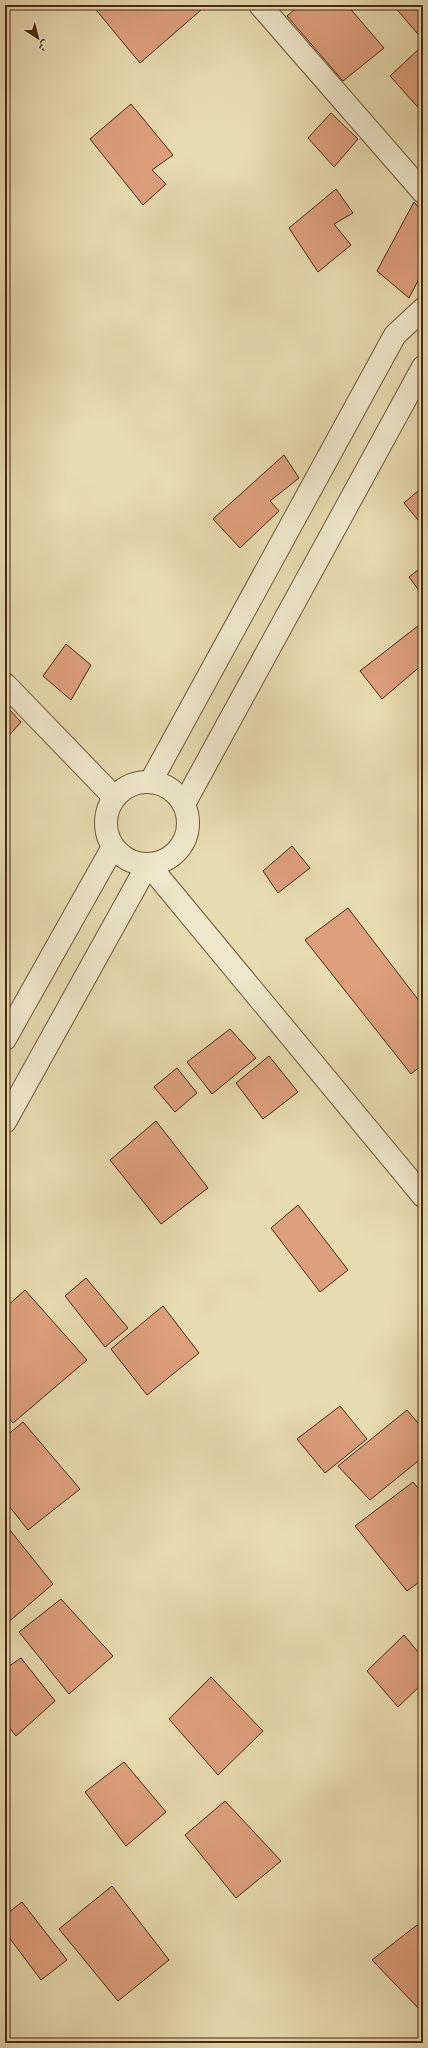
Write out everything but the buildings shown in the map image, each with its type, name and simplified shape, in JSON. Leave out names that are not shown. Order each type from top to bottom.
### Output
[{"type":"street","points":[[260,5],[423,192]]},
{"type":"street","points":[[150,781],[395,335],[423,309]]},
{"type":"street","points":[[184,804],[423,367]]},
{"type":"street","points":[[5,684],[114,797]]},
{"type":"street","points":[[150,781],[164,785],[176,793],[184,804],[188,818],[187,832],[182,845],[173,855],[161,862],[148,864],[135,863],[123,857],[113,847],[107,836],[105,823],[107,810],[114,797],[123,788],[136,782],[150,781]]},
{"type":"street","points":[[5,1039],[113,847]]},
{"type":"street","points":[[5,1122],[148,864]]},
{"type":"street","points":[[148,864],[423,1196]]}]
